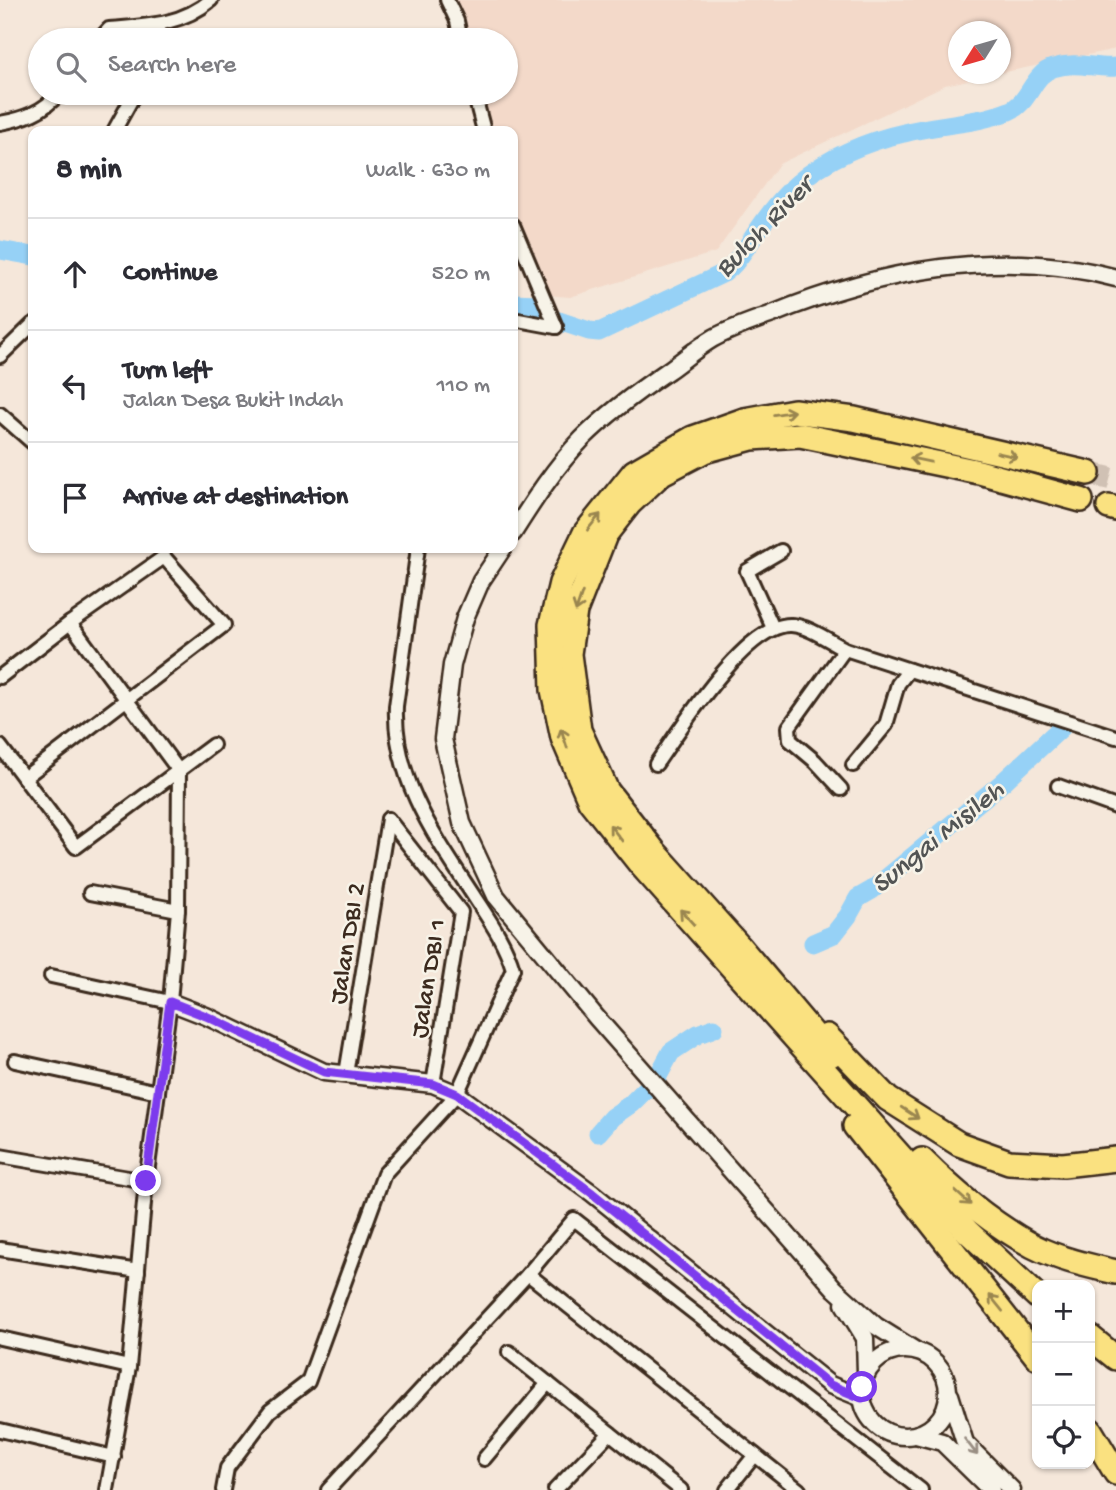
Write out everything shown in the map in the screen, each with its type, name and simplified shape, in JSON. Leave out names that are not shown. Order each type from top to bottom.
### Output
[{"type":"highway","points":[[1088,473],[854,419],[794,411],[744,420],[693,438],[634,472],[585,533],[561,583],[551,625],[553,690],[563,738],[599,796],[648,858],[907,1145],[978,1211],[1035,1247],[1116,1272]]},
{"type":"highway","points":[[599,796],[579,730],[569,654],[575,611],[605,536],[630,503],[662,473],[704,451],[752,438],[800,435],[979,472],[1081,500]]},
{"type":"highway","points":[[736,957],[888,1099],[959,1144],[1009,1162],[1063,1165],[1116,1159]]},
{"type":"highway","points":[[736,957],[967,1231],[1032,1291]]},
{"type":"highway","points":[[736,957],[1032,1350]]},
{"type":"highway","points":[[1095,1341],[1116,1358]]},
{"type":"highway","points":[[1095,1438],[1116,1473]]},
{"type":"street","points":[[122,28],[160,25],[199,10],[211,0]]},
{"type":"street","points":[[447,0],[458,28]]},
{"type":"street","points":[[0,123],[25,118],[47,105]]},
{"type":"street","points":[[117,126],[128,105]]},
{"type":"street","points":[[477,105],[483,126]]},
{"type":"street","points":[[518,237],[556,327],[518,320]]},
{"type":"street","points":[[518,526],[552,475],[582,440],[625,401],[713,338],[811,298],[935,268],[983,263],[1032,264],[1088,271],[1116,278]]},
{"type":"street","points":[[0,356],[28,329]]},
{"type":"street","points":[[0,414],[28,439]]},
{"type":"street","points":[[773,628],[747,569],[780,551]]},
{"type":"street","points":[[223,1490],[227,1468],[270,1411],[308,1382],[384,1174],[457,1094],[513,969],[502,939],[441,845],[410,785],[398,752],[396,706],[417,553]]},
{"type":"street","points":[[500,553],[481,581],[466,618],[452,665],[443,740],[462,823],[496,896],[569,984],[835,1289],[876,1326],[929,1356],[940,1366],[947,1378],[965,1443],[1012,1490]]},
{"type":"street","points":[[0,677],[70,623],[164,557],[224,625],[24,778]]},
{"type":"street","points":[[70,623],[179,771],[178,910],[170,1002],[146,1181],[129,1367],[107,1490]]},
{"type":"street","points":[[656,764],[705,693],[728,667],[773,628],[792,625],[812,631],[845,649],[1116,737]]},
{"type":"street","points":[[841,789],[815,761],[790,740],[788,734],[789,727],[845,649]]},
{"type":"street","points":[[853,765],[886,725],[898,684],[909,670]]},
{"type":"street","points":[[0,746],[76,847],[214,745]]},
{"type":"street","points":[[1058,786],[1116,807]]},
{"type":"street","name":"Jalan DBI 2","points":[[346,1074],[388,819]]},
{"type":"street","name":"Jalan DBI 1","points":[[388,819],[461,912],[433,1084]]},
{"type":"street","points":[[90,893],[178,910]]},
{"type":"street","points":[[51,976],[170,1002],[206,1016],[324,1072],[433,1084],[457,1094],[592,1193],[830,1385],[862,1398]]},
{"type":"street","points":[[15,1061],[158,1092]]},
{"type":"street","points":[[0,1156],[146,1181]]},
{"type":"street","points":[[337,1487],[574,1219],[921,1490]]},
{"type":"street","points":[[0,1249],[138,1271]]},
{"type":"street","points":[[528,1273],[799,1490]]},
{"type":"street","points":[[835,1289],[865,1338],[862,1398],[871,1418],[888,1432],[902,1436],[916,1435],[930,1429],[940,1419],[947,1407],[949,1392]]},
{"type":"street","points":[[0,1338],[129,1367]]},
{"type":"street","points":[[865,1375],[886,1353],[901,1349],[916,1351]]},
{"type":"street","points":[[509,1352],[681,1490]]},
{"type":"street","points":[[484,1459],[548,1383]]},
{"type":"street","points":[[0,1430],[114,1457]]},
{"type":"street","points":[[559,1488],[610,1433]]},
{"type":"street","points":[[916,1435],[942,1442],[991,1490]]},
{"type":"street","points":[[727,1490],[755,1455]]},
{"type":"shaded area","points":[[447,0],[1116,0],[1116,49],[1011,71],[1011,21],[948,21],[950,84],[779,164],[716,252],[570,297],[546,295],[522,238],[518,224],[518,126],[487,126],[481,105],[518,105],[518,28],[456,28]]},
{"type":"waterway","name":"Buloh River","points":[[559,321],[599,332],[724,273],[791,189],[809,174],[848,152],[890,136],[983,119],[1009,111],[1022,102],[1040,76],[1053,68],[1070,65],[1116,67]]},
{"type":"waterway","name":"Buloh River","points":[[0,250],[28,255]]},
{"type":"waterway","name":"Buloh River","points":[[518,303],[537,304],[544,311]]},
{"type":"waterway","name":"Sungai Misileh","points":[[813,943],[834,934],[858,898],[872,890],[1003,782],[1062,727]]},
{"type":"waterway","name":"Sungai Misileh","points":[[598,1133],[612,1117],[631,1104],[657,1078],[671,1052],[698,1034],[714,1028]]},
{"type":"tunnel","points":[[1088,473],[1116,480]]},
{"type":"route","points":[[146,1181],[170,1002],[206,1016],[324,1072],[433,1084],[457,1094],[592,1193],[830,1385],[862,1398],[862,1387]]}]
